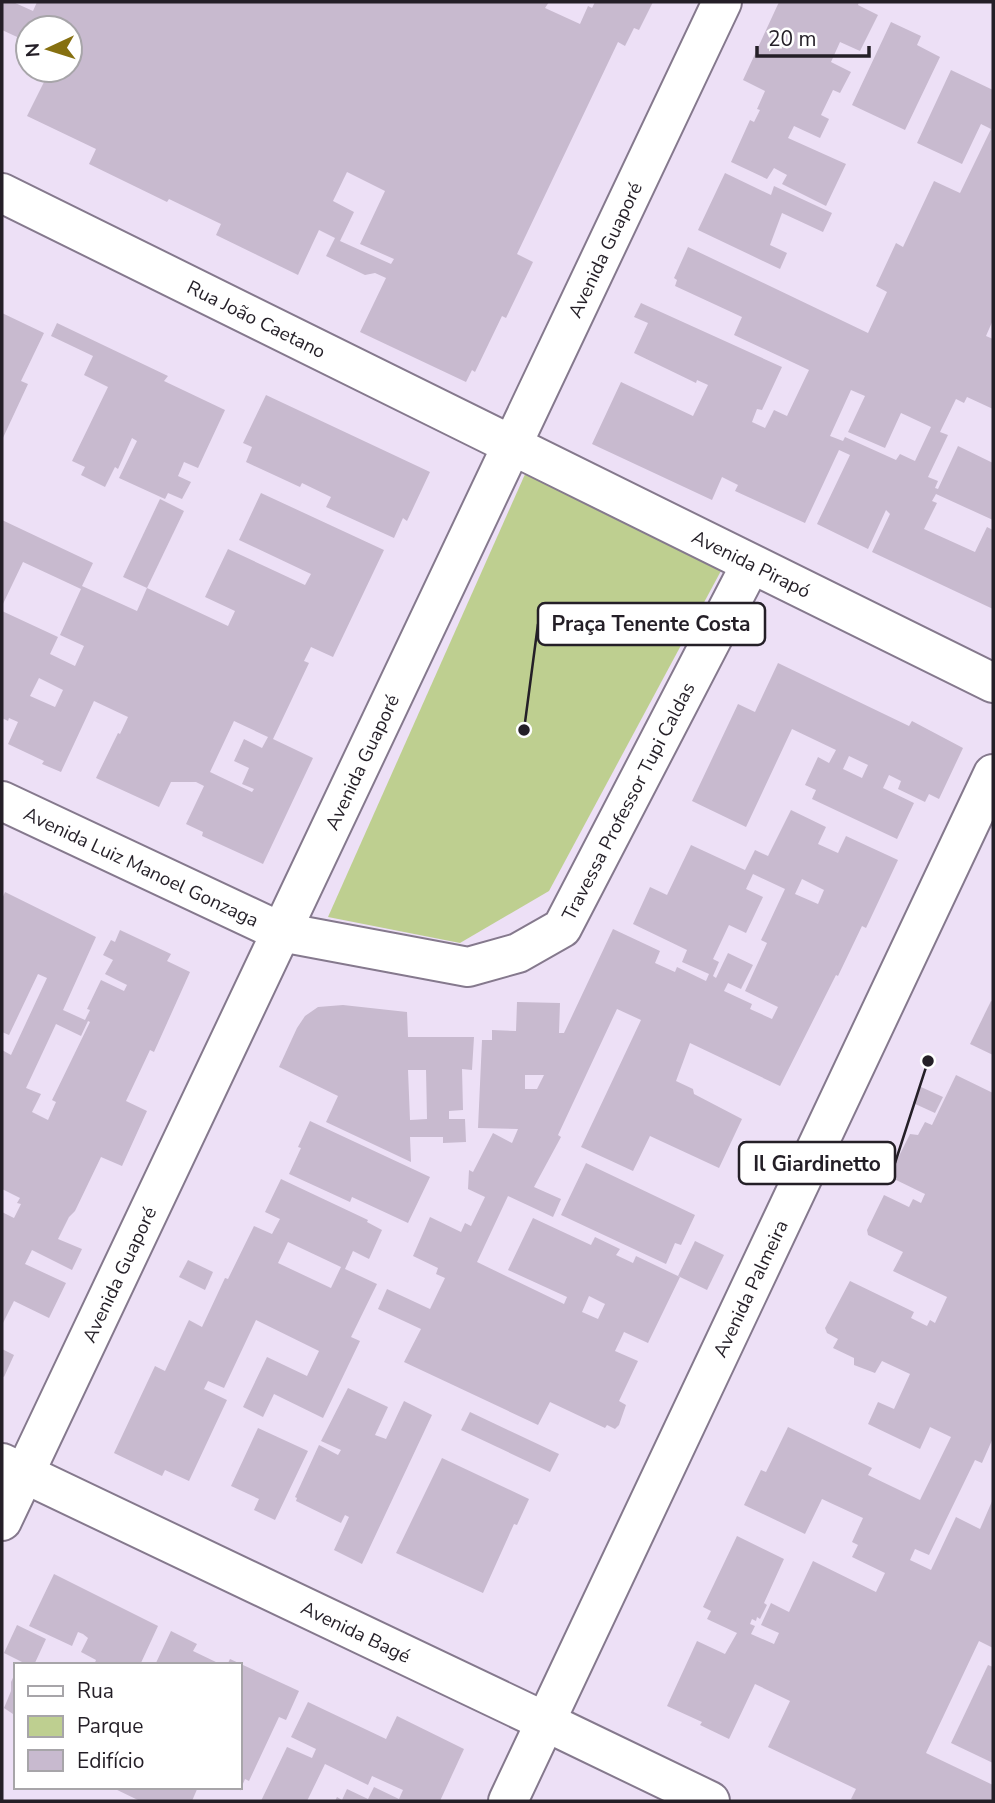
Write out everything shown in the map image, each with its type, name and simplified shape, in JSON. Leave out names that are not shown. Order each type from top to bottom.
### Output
[{"type":"street","name":"Avenida Guaporé","points":[[2,1521],[13,1469],[281,932],[722,2]]},
{"type":"street","name":"Rua João Caetano","points":[[2,193],[511,446]]},
{"type":"street","name":"Avenida Pirapó","points":[[511,446],[993,684]]},
{"type":"street","name":"Travessa Professor Tupi Caldas","points":[[281,932],[468,967],[518,954],[562,928],[751,564]]},
{"type":"street","name":"Avenida Palmeira","points":[[508,1801],[993,775]]},
{"type":"street","name":"Avenida Luiz Manoel Gonzaga","points":[[2,801],[281,932]]},
{"type":"street","name":"Avenida Bagé","points":[[13,1469],[710,1801]]},
{"type":"green space","points":[[526,472],[722,569],[549,891],[460,943],[328,917]]},
{"type":"building","points":[[2,2],[13,2],[33,11],[37,2],[549,2],[545,8],[580,24],[588,6],[592,8],[595,2],[653,2],[639,30],[634,28],[625,46],[618,42],[517,254],[533,262],[506,318],[502,316],[475,372],[472,370],[466,382],[360,332],[386,278],[375,273],[365,275],[326,256],[335,238],[319,230],[298,275],[216,235],[221,224],[169,199],[167,202],[89,164],[96,149],[27,116],[43,84],[84,84],[84,14],[14,14],[14,36],[2,30]],"holes":[[[347,172],[385,191],[360,244],[394,259],[391,264],[340,241],[354,212],[333,201]]]},
{"type":"building","points":[[779,2],[859,2],[858,5],[878,15],[860,51],[840,42],[831,62],[851,72],[840,93],[833,90],[821,115],[829,119],[820,138],[794,126],[788,138],[846,164],[826,206],[782,184],[787,175],[774,168],[767,179],[731,162],[750,120],[754,122],[760,110],[757,109],[765,91],[743,80]]},
{"type":"building","points":[[891,22],[921,36],[917,45],[940,57],[905,130],[852,105]]},
{"type":"building","points":[[951,70],[993,90],[993,320],[986,336],[993,339],[993,409],[967,397],[964,403],[956,399],[940,432],[948,435],[928,477],[938,481],[935,488],[938,489],[958,446],[993,463],[993,520],[936,494],[932,501],[937,503],[924,529],[975,552],[987,527],[993,530],[993,609],[872,552],[890,514],[886,510],[868,549],[817,524],[850,455],[839,450],[805,523],[735,491],[738,485],[722,477],[712,500],[592,444],[621,382],[693,416],[708,385],[697,380],[696,383],[634,353],[648,323],[634,317],[641,303],[782,367],[762,410],[757,409],[752,422],[765,428],[774,410],[787,416],[809,370],[734,335],[742,317],[675,286],[677,280],[674,278],[688,247],[868,333],[887,292],[876,286],[896,243],[903,247],[934,181],[960,193],[991,129],[981,124],[962,164],[917,143]],"holes":[[[851,390],[865,396],[848,432],[885,448],[901,413],[931,427],[915,461],[900,454],[896,460],[845,437],[843,441],[830,436]]]},
{"type":"building","points":[[725,173],[771,195],[774,186],[832,213],[823,232],[782,213],[770,245],[787,253],[780,269],[698,230]]},
{"type":"building","points":[[2,313],[44,333],[21,381],[28,384],[2,440]]},
{"type":"building","points":[[57,323],[168,376],[164,381],[225,410],[198,468],[184,462],[178,476],[191,482],[182,499],[168,493],[165,499],[119,478],[137,441],[132,438],[118,469],[115,467],[105,487],[81,475],[85,467],[72,461],[108,387],[84,375],[93,356],[51,336]]},
{"type":"building","points":[[266,395],[430,472],[407,521],[403,518],[394,538],[326,507],[331,497],[302,483],[300,487],[246,462],[252,447],[243,443]]},
{"type":"building","points":[[261,493],[384,550],[333,657],[311,647],[304,661],[309,663],[273,739],[313,758],[263,864],[202,836],[203,832],[186,824],[204,786],[196,782],[171,782],[159,807],[96,778],[128,717],[94,701],[61,772],[8,744],[18,722],[2,718],[2,611],[58,637],[50,654],[75,666],[84,646],[60,635],[81,589],[23,562],[2,606],[2,520],[93,563],[82,586],[137,611],[147,588],[228,626],[235,611],[205,597],[228,549],[305,585],[311,574],[239,540]],"holes":[[[39,678],[63,690],[55,707],[30,696]],[[234,721],[268,737],[262,748],[244,739],[234,761],[249,768],[242,784],[254,789],[252,792],[210,772]]]},
{"type":"building","points":[[160,499],[184,511],[147,588],[123,577]]},
{"type":"building","points":[[778,663],[909,726],[912,721],[963,748],[939,799],[929,794],[925,802],[898,789],[901,781],[889,775],[883,788],[914,803],[897,839],[812,799],[816,790],[805,785],[818,757],[829,763],[836,750],[792,729],[746,827],[692,801],[738,704],[755,712]],"holes":[[[849,756],[868,765],[862,778],[843,769]]]},
{"type":"building","points":[[791,810],[826,827],[818,844],[838,853],[846,836],[898,860],[866,928],[862,926],[780,1086],[690,1043],[676,1081],[693,1089],[694,1094],[742,1119],[719,1168],[650,1136],[633,1171],[581,1147],[641,1020],[617,1009],[558,1135],[561,1137],[534,1187],[561,1199],[553,1217],[508,1196],[477,1262],[564,1304],[567,1297],[508,1270],[533,1218],[591,1245],[595,1237],[620,1249],[616,1255],[633,1263],[636,1256],[680,1277],[648,1343],[624,1332],[615,1351],[638,1361],[619,1401],[626,1405],[619,1425],[615,1429],[607,1425],[605,1428],[550,1402],[538,1425],[404,1362],[421,1329],[378,1309],[387,1289],[430,1309],[445,1278],[436,1274],[438,1268],[413,1256],[430,1217],[461,1232],[465,1223],[471,1226],[485,1197],[468,1189],[469,1170],[473,1172],[493,1133],[512,1143],[518,1129],[478,1128],[482,1040],[492,1040],[492,1030],[516,1031],[517,1002],[560,1003],[559,1033],[564,1033],[613,929],[660,951],[655,963],[675,972],[677,967],[706,981],[709,974],[682,962],[687,950],[633,924],[650,887],[667,895],[691,845],[745,870],[755,850],[768,856]],"holes":[[[753,874],[785,889],[761,940],[767,943],[745,991],[778,1007],[772,1019],[750,1009],[752,1004],[724,991],[728,983],[741,989],[753,965],[728,953],[716,978],[713,976],[719,962],[713,959],[729,925],[746,933],[763,897],[746,889]],[[802,879],[824,890],[818,904],[795,894]],[[525,1075],[544,1075],[537,1089],[525,1089]],[[589,1296],[605,1304],[598,1319],[582,1312]]]},
{"type":"building","points":[[5,892],[96,937],[63,1010],[85,1020],[90,1010],[87,1009],[101,980],[124,991],[127,985],[105,974],[113,960],[103,955],[111,940],[115,942],[120,930],[171,954],[167,961],[190,972],[154,1052],[150,1050],[126,1101],[147,1111],[122,1166],[101,1157],[58,1239],[82,1249],[72,1270],[32,1250],[25,1264],[66,1283],[49,1318],[14,1301],[2,1325],[2,1212],[14,1218],[21,1204],[17,1203],[20,1198],[2,1189],[2,1050],[11,1055],[47,978],[38,974],[9,1035],[2,1032],[2,899]],"holes":[[[88,1021],[90,1022],[52,1100],[56,1102],[48,1120],[32,1112],[41,1094],[26,1088],[56,1024],[81,1036]]]},
{"type":"building","points":[[991,1001],[993,1002],[993,1055],[970,1044]]},
{"type":"building","points":[[343,1005],[407,1012],[408,1037],[474,1037],[472,1070],[462,1069],[463,1110],[449,1111],[449,1119],[465,1119],[466,1142],[443,1143],[443,1137],[410,1137],[411,1162],[326,1122],[338,1096],[279,1067],[297,1028],[305,1016],[318,1007]],"holes":[[[408,1070],[426,1070],[427,1119],[410,1120]]]},
{"type":"building","points":[[956,1075],[993,1093],[993,1438],[982,1463],[975,1460],[929,1555],[915,1549],[910,1560],[931,1570],[956,1517],[980,1529],[993,1499],[993,1648],[979,1641],[926,1753],[993,1785],[993,1801],[856,1801],[851,1799],[856,1789],[768,1747],[790,1701],[755,1684],[729,1739],[700,1725],[702,1722],[667,1706],[697,1641],[725,1654],[737,1633],[707,1619],[711,1611],[703,1607],[737,1536],[784,1559],[764,1603],[767,1605],[760,1619],[752,1619],[750,1624],[755,1626],[751,1634],[774,1644],[779,1633],[761,1625],[771,1603],[789,1612],[813,1561],[876,1592],[885,1573],[852,1557],[858,1545],[852,1542],[863,1518],[822,1499],[805,1534],[744,1505],[761,1470],[766,1472],[788,1427],[872,1468],[868,1475],[920,1500],[951,1437],[930,1427],[920,1449],[868,1424],[878,1402],[894,1409],[910,1374],[882,1361],[875,1373],[854,1365],[854,1358],[833,1348],[838,1339],[827,1333],[825,1328],[850,1281],[914,1312],[911,1318],[927,1326],[930,1320],[935,1323],[947,1297],[893,1271],[903,1252],[868,1235],[867,1230],[884,1195],[909,1207],[913,1199],[921,1203],[925,1194],[894,1179],[891,1172],[910,1134],[918,1135],[925,1122],[932,1125]]},
{"type":"building","points":[[921,1087],[943,1097],[935,1113],[913,1103]]},
{"type":"building","points":[[310,1121],[430,1177],[408,1223],[352,1197],[350,1202],[289,1174]]},
{"type":"building","points":[[586,1163],[695,1215],[681,1245],[675,1243],[666,1264],[561,1215]]},
{"type":"building","points":[[281,1179],[368,1220],[367,1222],[382,1230],[369,1259],[353,1251],[345,1269],[377,1284],[351,1337],[360,1341],[323,1418],[274,1394],[263,1417],[243,1407],[267,1357],[307,1376],[319,1351],[256,1320],[224,1388],[208,1381],[204,1389],[227,1400],[189,1481],[165,1470],[162,1476],[114,1453],[155,1366],[165,1371],[189,1320],[202,1327],[254,1226],[272,1234],[280,1219],[265,1212]],"holes":[[[288,1242],[341,1267],[331,1288],[278,1263]]]},
{"type":"building","points":[[695,1241],[724,1255],[707,1290],[678,1276]]},
{"type":"building","points":[[188,1260],[213,1272],[205,1290],[179,1277]]},
{"type":"building","points":[[2,1349],[14,1355],[4,1377],[2,1376]]},
{"type":"building","points":[[348,1388],[388,1407],[375,1435],[386,1439],[404,1401],[432,1415],[362,1564],[334,1550],[349,1517],[345,1515],[341,1523],[296,1501],[295,1497],[319,1445],[338,1455],[341,1450],[321,1441]]},
{"type":"building","points":[[470,1412],[559,1454],[550,1472],[461,1430]]},
{"type":"building","points":[[258,1428],[308,1451],[275,1520],[254,1510],[259,1499],[231,1486]]},
{"type":"building","points":[[442,1458],[529,1499],[517,1525],[514,1524],[483,1593],[396,1553]]},
{"type":"building","points":[[54,1574],[158,1626],[141,1663],[95,1663],[96,1660],[81,1652],[88,1638],[83,1634],[78,1632],[72,1646],[29,1626]]},
{"type":"building","points":[[17,1625],[46,1639],[35,1663],[24,1663],[4,1653]]},
{"type":"building","points":[[171,1631],[197,1644],[193,1651],[218,1663],[156,1663]]},
{"type":"building","points":[[242,1665],[299,1691],[286,1720],[279,1717],[249,1781],[245,1779],[242,1786]]},
{"type":"building","points":[[988,1665],[993,1667],[993,1763],[951,1743]]},
{"type":"building","points":[[14,1675],[14,1715],[4,1708],[11,1691]]},
{"type":"building","points":[[308,1702],[386,1739],[397,1716],[464,1749],[440,1801],[335,1801],[337,1797],[342,1800],[347,1789],[368,1799],[374,1787],[399,1799],[403,1790],[372,1776],[368,1785],[325,1764],[307,1801],[261,1801],[287,1747],[312,1758],[316,1749],[291,1737]]},
{"type":"building","points":[[115,1789],[197,1789],[192,1801],[140,1801]]},
{"type":"place","name":"Praça Tenente Costa","points":[[524,730]]},
{"type":"place","name":"Il Giardinetto","points":[[928,1061]]}]
